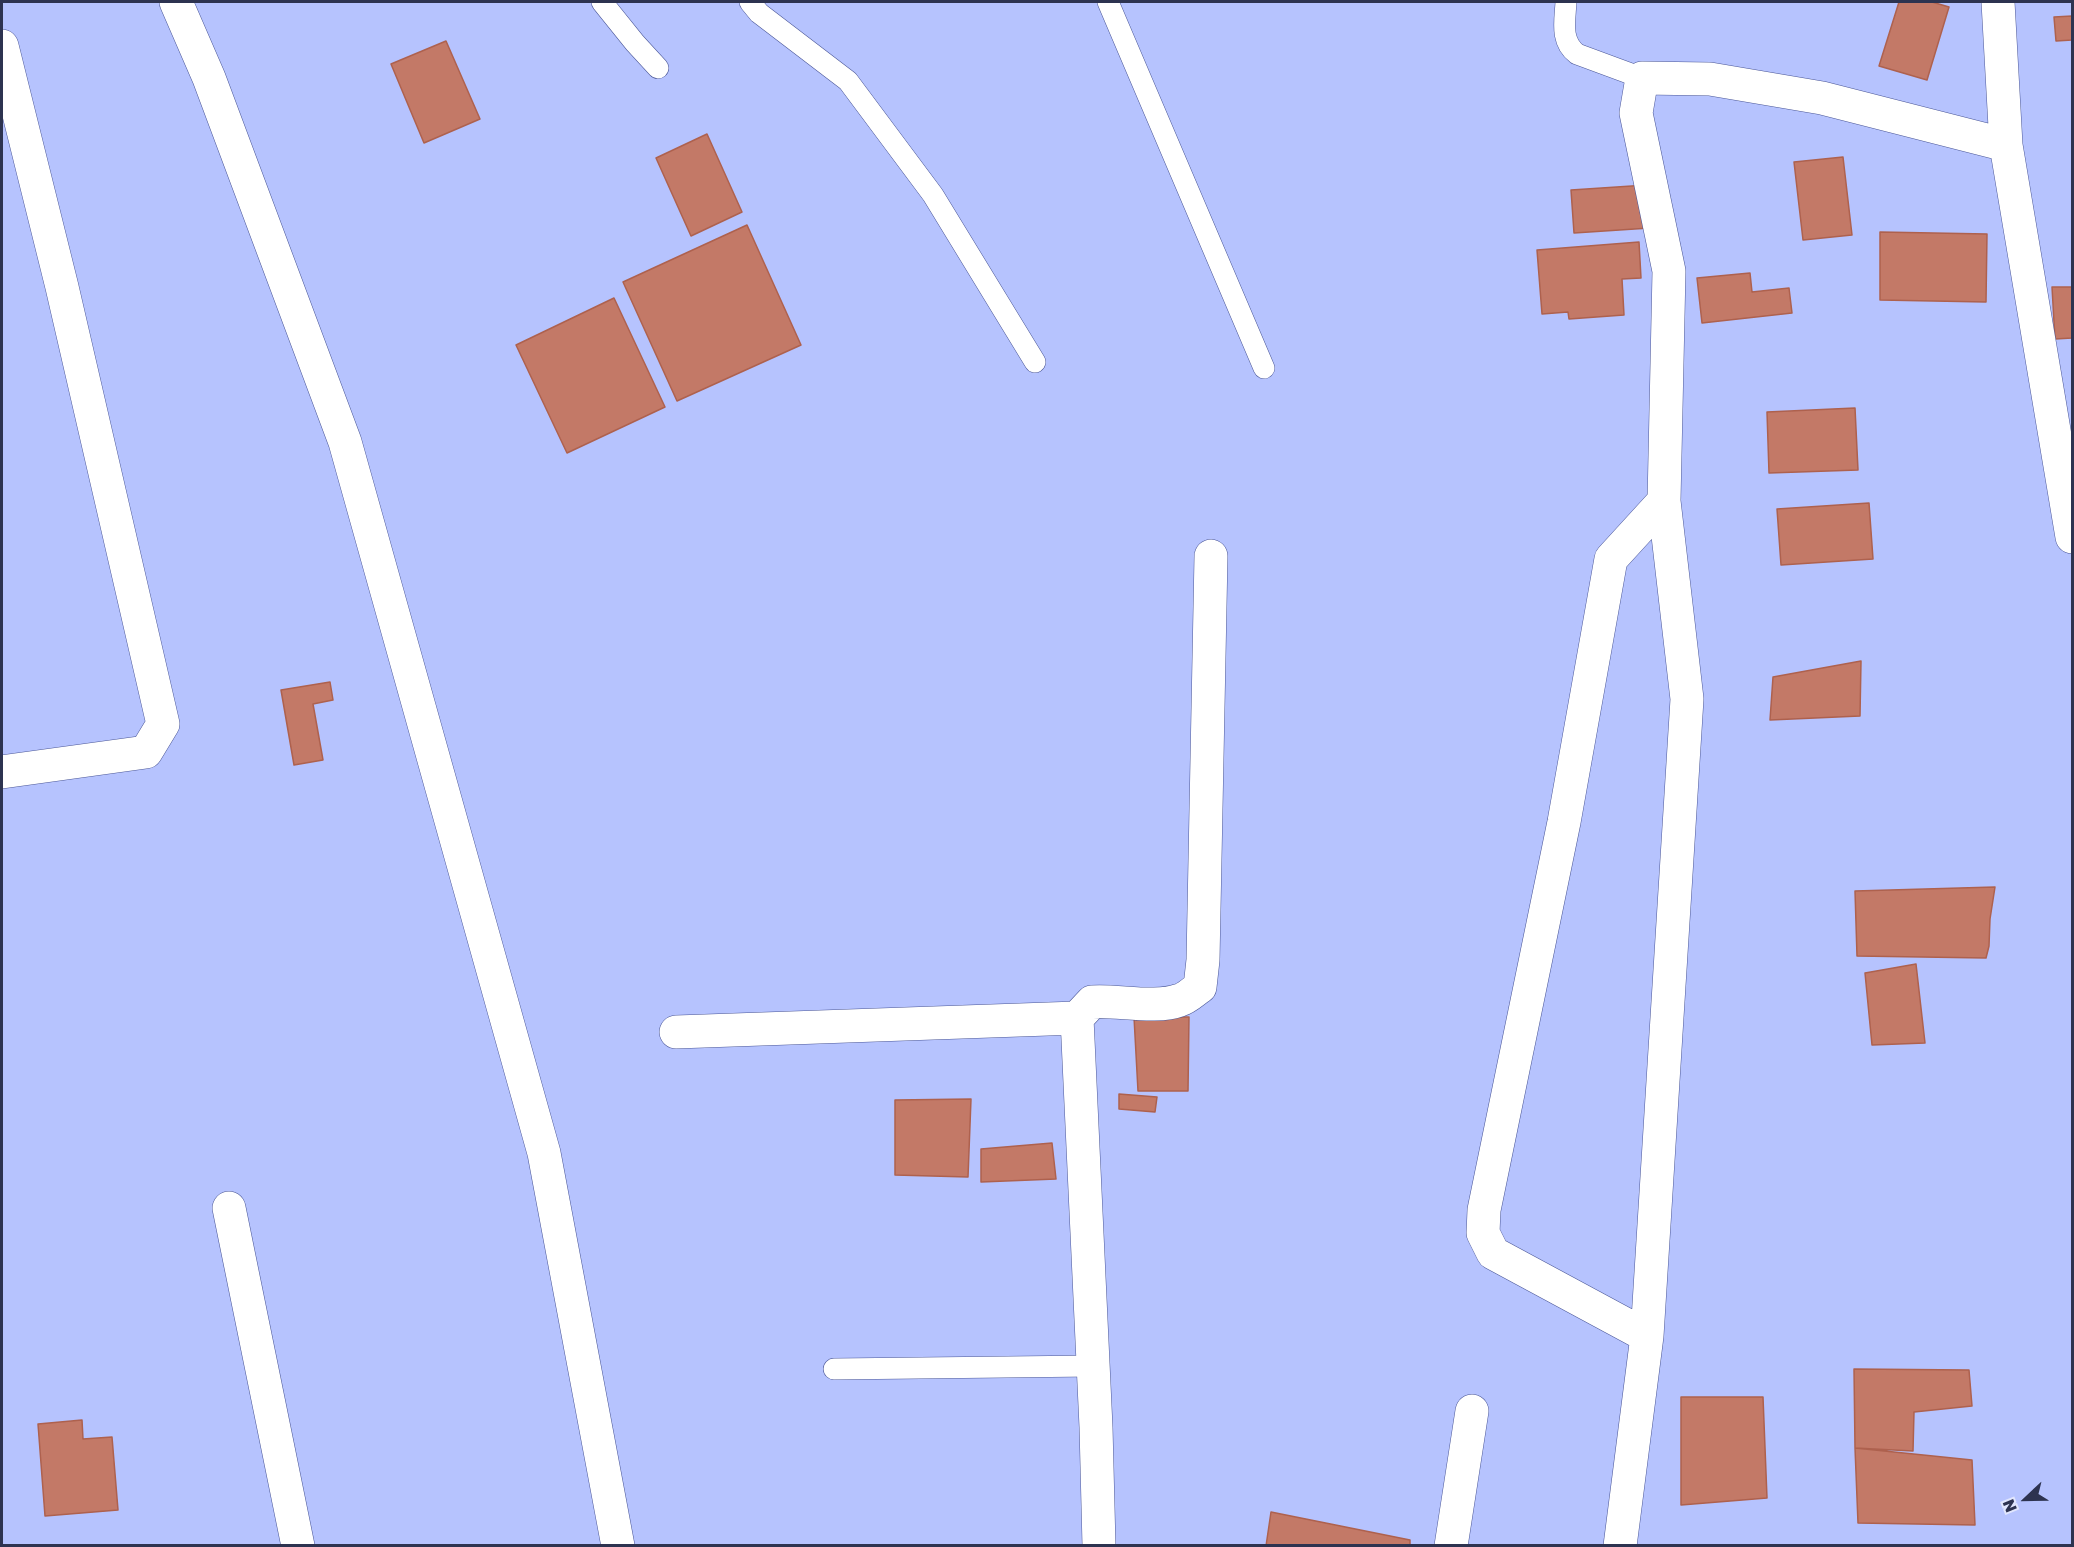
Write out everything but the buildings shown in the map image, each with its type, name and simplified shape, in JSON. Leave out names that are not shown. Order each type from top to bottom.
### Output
[{"type":"street","points":[[176,2],[209,78],[345,442],[544,1153],[618,1545]]},
{"type":"street","points":[[1998,2],[2006,145],[2073,537]]},
{"type":"street","points":[[2,46],[62,287],[163,724],[146,752],[2,772]]},
{"type":"street","points":[[1620,1545],[1647,1336],[1687,699],[1664,501],[1669,271],[1636,113],[1642,78],[1710,79],[1822,98],[2006,145]]},
{"type":"street","points":[[1647,1336],[1493,1253],[1483,1233],[1484,1210],[1564,822],[1611,559],[1664,501]]},
{"type":"street","points":[[676,1032],[1077,1018],[1092,1002],[1111,1000],[1157,1004],[1181,1000],[1200,987],[1203,960],[1211,556]]},
{"type":"street","points":[[1077,1018],[1099,1545]]},
{"type":"street","points":[[229,1208],[298,1545]]},
{"type":"street","points":[[1450,1545],[1472,1411]]},
{"type":"lane","points":[[602,2],[635,44],[658,68]]},
{"type":"lane","points":[[750,2],[759,13],[848,81],[933,195],[1035,362]]},
{"type":"lane","points":[[1108,2],[1264,368]]},
{"type":"lane","points":[[1566,2],[1565,38],[1570,48],[1577,54],[1642,78]]},
{"type":"lane","points":[[834,1369],[1093,1366]]}]
